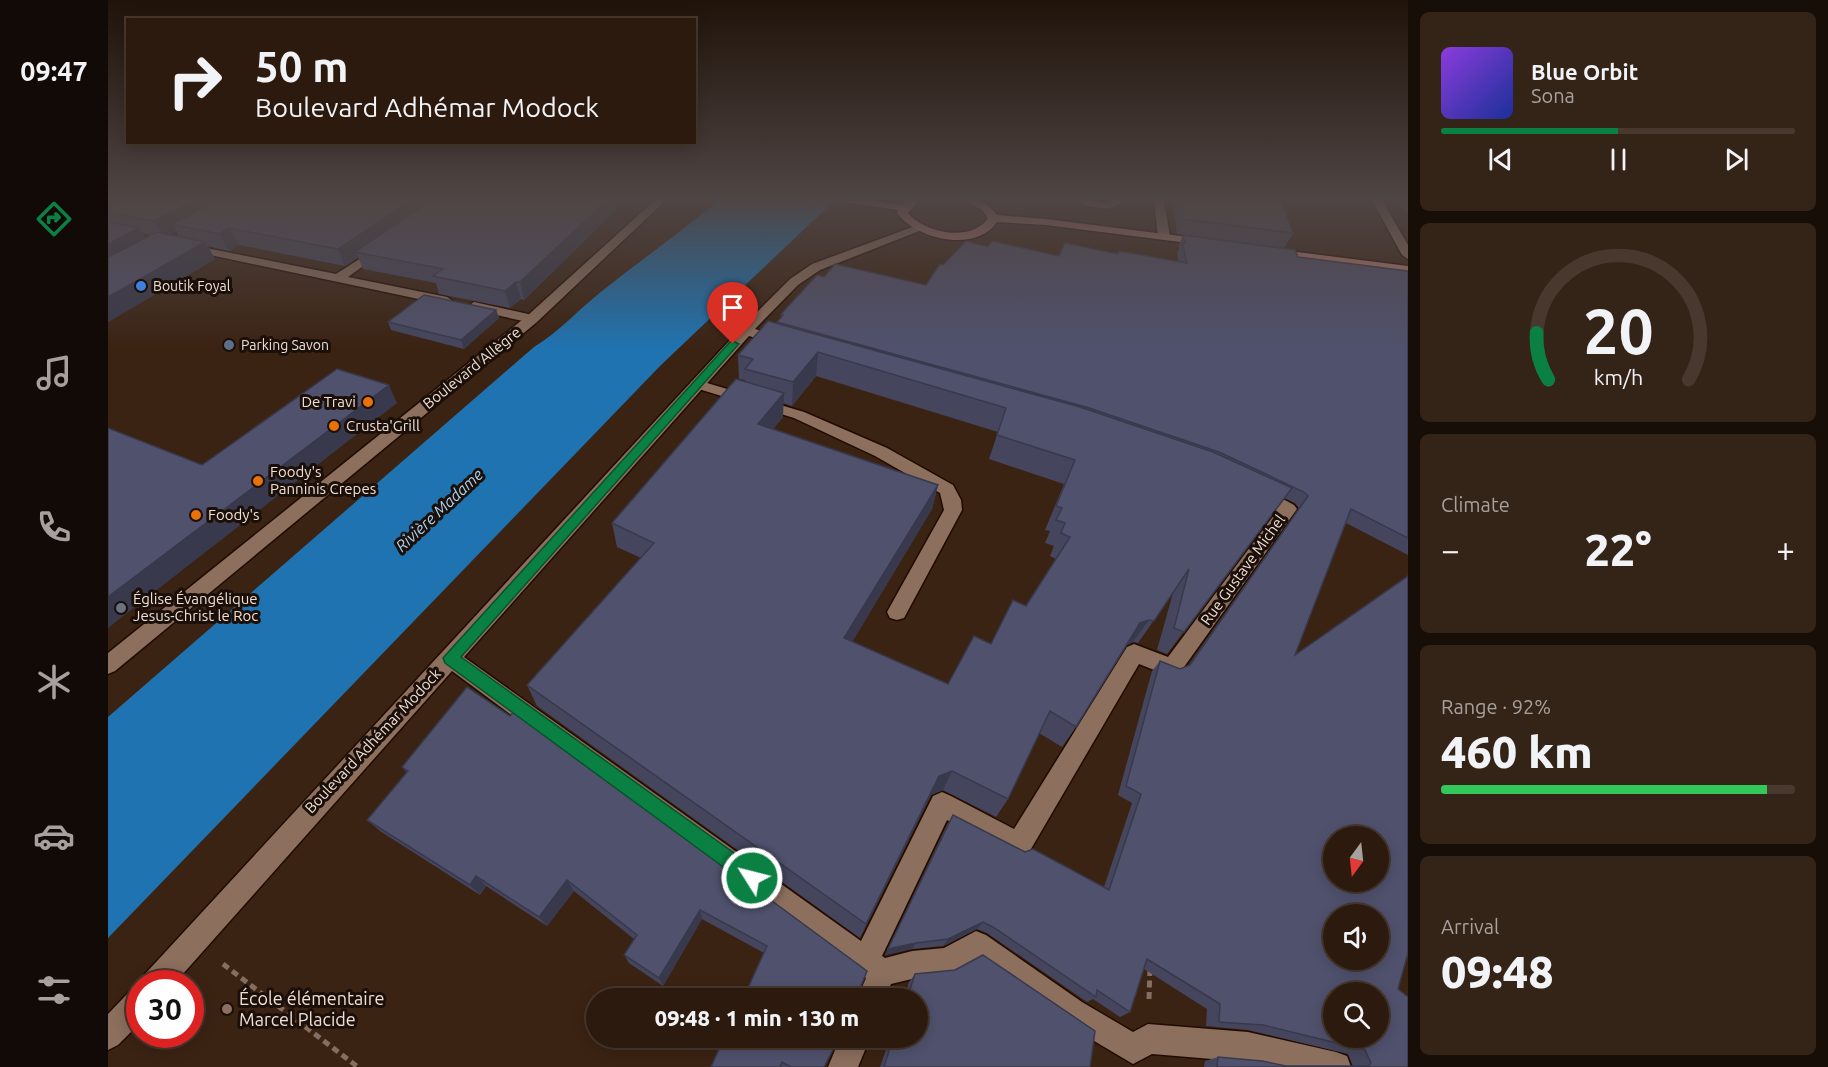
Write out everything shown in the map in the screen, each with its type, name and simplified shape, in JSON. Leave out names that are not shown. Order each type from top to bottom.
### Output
[{"type":"main road","points":[[1258,250],[1408,270]]},
{"type":"street","points":[[202,250],[532,319]]},
{"type":"street","points":[[339,278],[379,250]]},
{"type":"street","name":"Boulevard Allègre","points":[[108,665],[532,319],[607,250]]},
{"type":"street","name":"Boulevard Adhémar Modock","points":[[167,970],[746,331],[794,282],[816,267],[861,250]]},
{"type":"street","points":[[746,331],[801,347]]},
{"type":"street","points":[[697,384],[799,415],[881,452],[947,489],[953,510],[897,612]]},
{"type":"street","name":"Rue Gustave Michel","points":[[874,967],[942,804],[1019,845],[1134,653],[1172,668],[1288,509],[1243,487]]},
{"type":"street","points":[[450,658],[874,967],[947,962],[976,945],[1072,1012],[1133,1049],[1148,1039],[1248,1047],[1336,1067]]},
{"type":"street","points":[[872,988],[874,967]]},
{"type":"street","points":[[108,1035],[126,1016]]},
{"type":"street","points":[[843,1067],[851,1048]]},
{"type":"path","points":[[193,941],[358,1067]]},
{"type":"path","points":[[1148,1039],[1149,972],[1152,960]]},
{"type":"water","name":"Rivière Madame","points":[[655,250],[782,250],[661,365],[108,938],[108,717],[534,347]]},
{"type":"building","points":[[122,250],[191,250],[108,297],[108,257]]},
{"type":"building","points":[[358,250],[554,250],[520,282],[516,282],[505,291],[433,276],[443,269],[355,252]]},
{"type":"building","points":[[958,250],[1031,250],[1059,256],[1062,250],[1098,250],[1118,254],[1119,251],[1187,263],[1184,250],[1293,250],[1298,257],[1408,271],[1408,538],[1351,509],[1295,655],[1408,576],[1408,953],[1398,989],[1408,997],[1408,1067],[1217,1067],[1218,1057],[1262,1061],[1286,1066],[1369,1066],[1371,1063],[1365,1050],[1357,1048],[1389,1048],[1389,982],[1323,982],[1323,1040],[1263,1025],[1219,1022],[1220,1004],[1147,959],[1130,1012],[1097,990],[1096,997],[983,922],[948,939],[888,949],[953,815],[1025,852],[1033,849],[1109,890],[1141,794],[1126,786],[1160,661],[1180,669],[1190,665],[1308,496],[1304,492],[1219,452],[1086,407],[777,322],[783,315],[781,314],[817,275],[824,277],[835,264],[926,285],[940,264],[943,265]]},
{"type":"building","points":[[424,295],[496,310],[461,340],[388,322]]},
{"type":"building","points":[[768,321],[1080,407],[1213,452],[1292,488],[1184,632],[1174,628],[1189,569],[1154,621],[1140,623],[1076,727],[1050,711],[1008,799],[952,771],[939,776],[866,924],[527,685],[654,543],[612,523],[736,379],[784,393],[758,424],[938,485],[844,638],[948,684],[974,636],[991,644],[1013,600],[1026,606],[1070,537],[1061,533],[1065,523],[1056,520],[1062,508],[1056,506],[1075,460],[997,435],[1006,408],[818,352],[793,382],[745,369],[753,359],[738,355]]},
{"type":"building","points":[[337,369],[389,385],[108,597],[108,428],[202,465]]},
{"type":"building","points":[[467,687],[510,716],[514,711],[867,971],[860,988],[748,988],[767,946],[700,910],[659,978],[624,955],[637,935],[567,880],[539,917],[476,876],[470,885],[367,820],[408,771],[402,767]]},
{"type":"building","points":[[983,955],[1095,1031],[1090,1067],[884,1067],[890,1048],[928,1048],[928,988],[911,988],[915,974],[955,970]]},
{"type":"building","points":[[720,1048],[834,1048],[824,1067],[791,1067],[782,1062],[780,1067],[711,1067]]},
{"type":"place","name":"Boutik Foyal","points":[[141,286]]},
{"type":"place","name":"Parking Savon","points":[[229,345]]},
{"type":"place","name":"De Travi","points":[[368,402]]},
{"type":"place","name":"Crusta'Grill","points":[[334,426]]},
{"type":"place","name":"Foody's Panninis Crepes","points":[[258,481]]},
{"type":"place","name":"Foody's","points":[[196,515]]},
{"type":"place","name":"Église Évangélique Jesus-Christ le Roc","points":[[121,608]]},
{"type":"place","name":"École élémentaire Marcel Placide","points":[[227,1009]]},
{"type":"route","points":[[733,344],[450,658],[752,878]]}]
